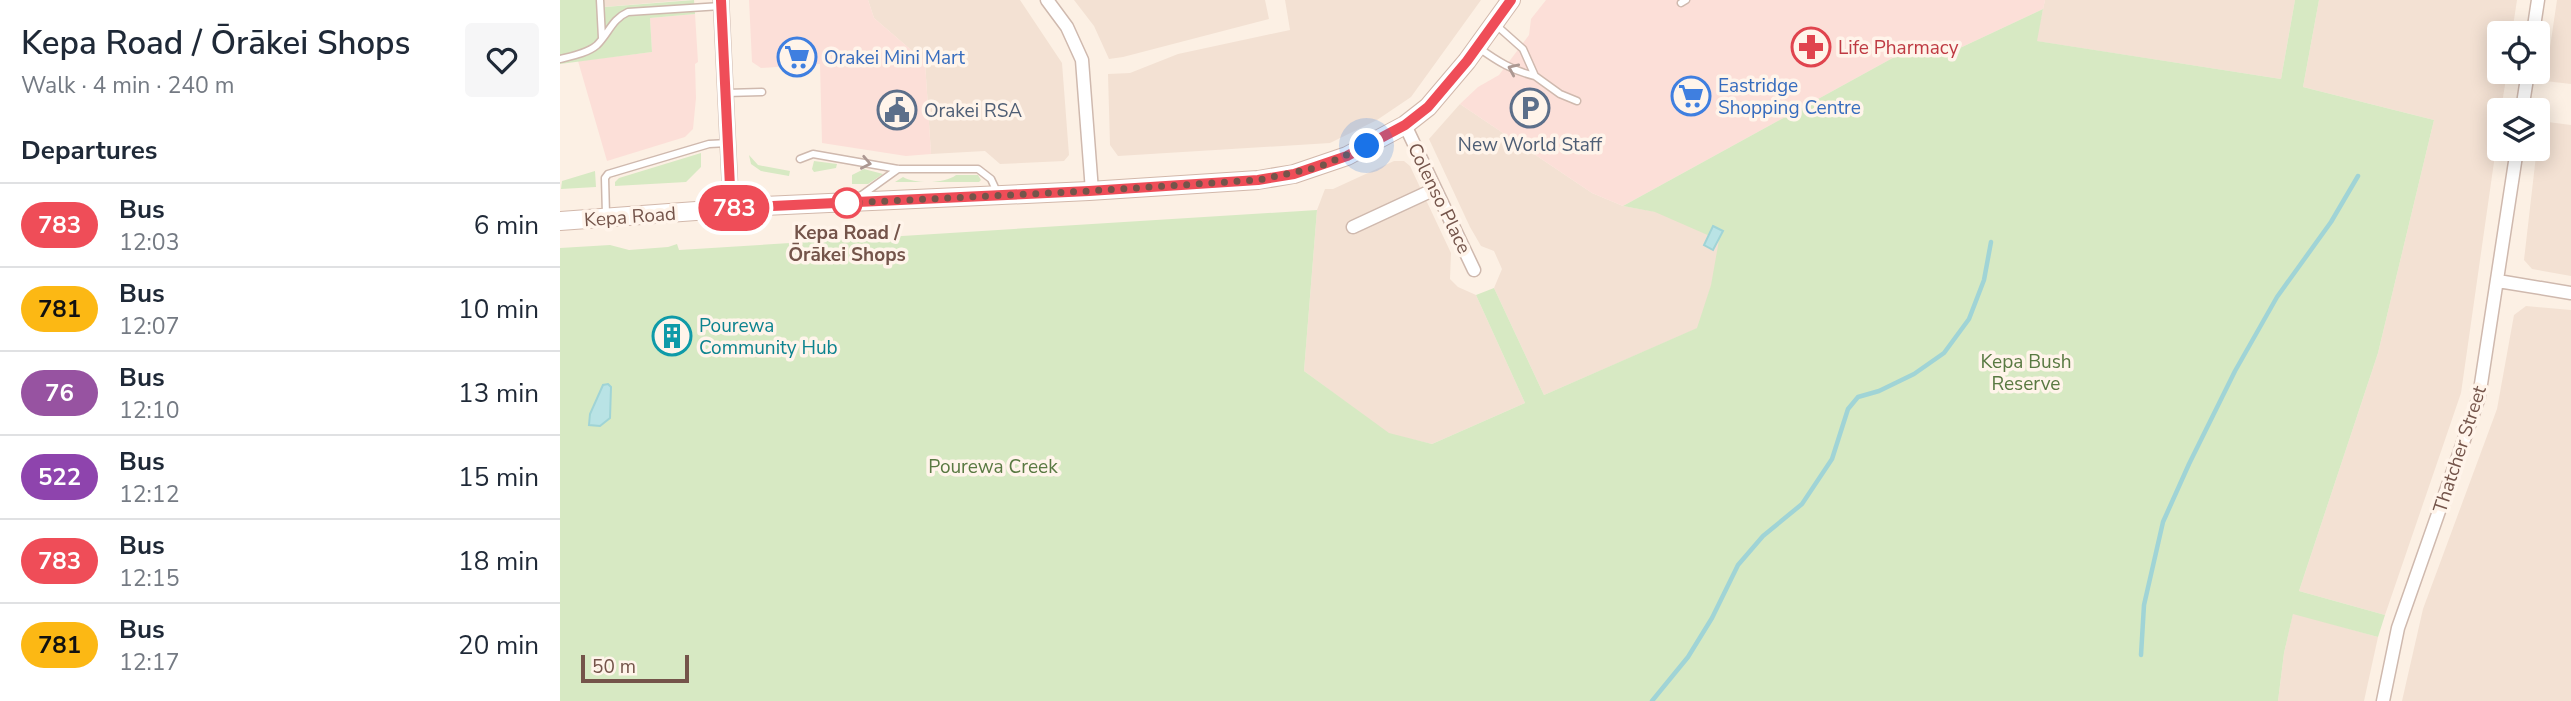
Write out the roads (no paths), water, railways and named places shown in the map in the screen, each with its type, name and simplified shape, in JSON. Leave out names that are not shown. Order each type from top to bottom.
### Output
[{"type":"main road","name":"Kepa Road","points":[[560,221],[731,208],[1092,191],[1258,180],[1294,174],[1347,156],[1405,125],[1428,107],[1478,47],[1511,0]]},
{"type":"street","points":[[1047,0],[1071,34],[1082,60],[1092,191]]},
{"type":"street","points":[[2535,21],[2538,0]]},
{"type":"street","points":[[721,3],[731,208]]},
{"type":"street","name":"Colenso Place","points":[[1405,125],[1474,270]]},
{"type":"street","name":"Thatcher Street","points":[[2383,701],[2398,628],[2479,397],[2515,161]]},
{"type":"street","points":[[1353,227],[1435,189]]},
{"type":"street","points":[[2498,281],[2571,293]]},
{"type":"lane","points":[[600,0],[602,38]]},
{"type":"lane","points":[[560,59],[588,50],[602,38],[617,18],[628,12],[721,3]]},
{"type":"lane","points":[[1494,24],[1523,49],[1535,76]]},
{"type":"lane","points":[[1478,47],[1503,64],[1521,73],[1535,76],[1560,94],[1577,101]]},
{"type":"lane","points":[[725,93],[762,92]]},
{"type":"lane","points":[[606,217],[605,178],[608,174],[709,144],[728,143]]},
{"type":"lane","points":[[800,159],[813,154],[898,169],[978,169],[991,179],[999,196]]},
{"type":"lane","points":[[851,202],[898,169]]},
{"type":"water","points":[[1713,226],[1723,231],[1713,250],[1704,245]]},
{"type":"water","points":[[608,384],[611,387],[610,418],[600,426],[589,425],[590,414],[603,385]]},
{"type":"waterway","points":[[2141,655],[2144,605],[2163,522],[2189,464],[2235,371],[2277,297],[2331,222],[2358,176]]},
{"type":"waterway","points":[[1652,701],[1688,657],[1712,618],[1738,565],[1763,536],[1802,504],[1832,459],[1848,409],[1858,397],[1879,391],[1914,374],[1944,353],[1969,319],[1984,280],[1991,242]]},
{"type":"place","name":"Life Pharmacy","points":[[1811,47]]},
{"type":"place","name":"Orakei Mini Mart","points":[[797,57]]},
{"type":"place","name":"Eastridge Shopping Centre","points":[[1691,96]]},
{"type":"place","name":"New World Staff","points":[[1530,108]]},
{"type":"place","name":"Orakei RSA","points":[[897,110]]},
{"type":"place","name":"Kepa Road / Ōrākei Shops","points":[[847,203]]},
{"type":"place","name":"Pourewa Community Hub","points":[[672,336]]},
{"type":"park label","name":"Kepa Bush Reserve","points":[[2026,372]]},
{"type":"park label","name":"Pourewa Creek","points":[[993,466]]}]
